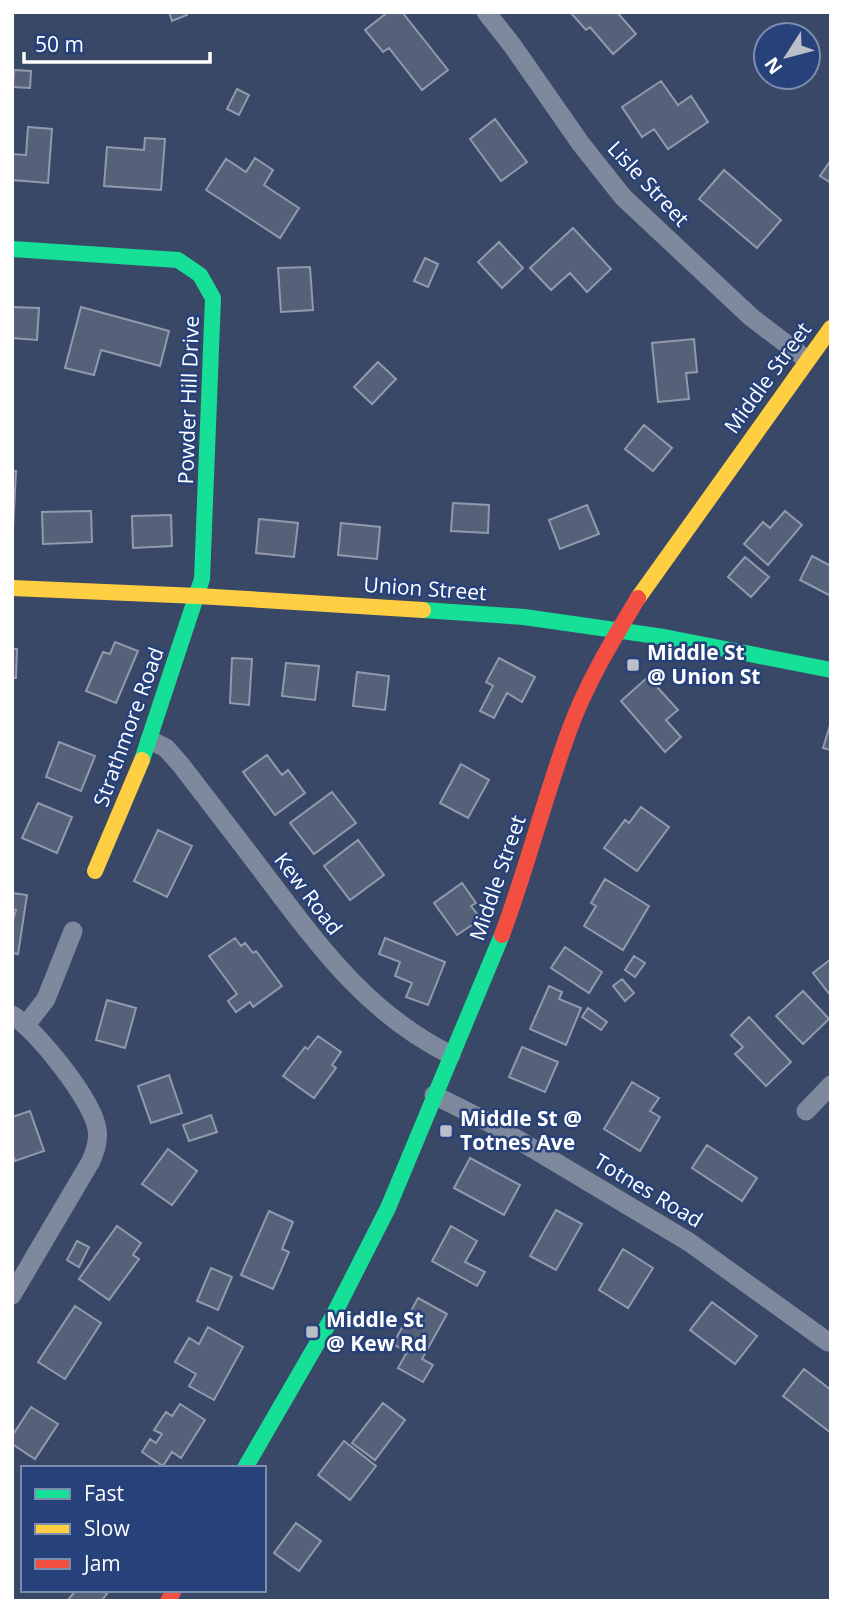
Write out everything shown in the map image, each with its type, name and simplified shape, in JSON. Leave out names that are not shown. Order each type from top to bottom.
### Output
[{"type":"street","name":"Lisle Street","points":[[486,12],[513,45],[581,144],[623,197],[751,317],[807,359]]},
{"type":"street","name":"Powder Hill Drive","points":[[12,249],[178,260],[195,270],[210,289],[213,307],[204,555],[198,596]]},
{"type":"street","name":"Middle Street","points":[[246,1466],[354,1278],[388,1208],[506,924],[569,730],[596,668],[617,629],[831,328]]},
{"type":"street","name":"Union Street","points":[[12,588],[198,596],[500,615],[617,629],[831,670]]},
{"type":"street","name":"Strathmore Road","points":[[95,871],[149,740],[198,596]]},
{"type":"street","name":"Kew Road","points":[[149,740],[166,748],[181,765],[339,970],[401,1026],[452,1055]]},
{"type":"street","points":[[12,1295],[91,1161],[97,1141],[93,1116],[87,1105],[49,1049],[19,1020],[46,999],[73,931]]},
{"type":"street","points":[[806,1111],[831,1085]]},
{"type":"street","name":"Totnes Road","points":[[434,1095],[490,1123],[689,1242],[828,1342]]},
{"type":"building","points":[[169,12],[186,12],[187,15],[172,21]]},
{"type":"building","points":[[388,12],[402,12],[448,70],[422,90],[389,48],[383,52],[365,30]]},
{"type":"building","points":[[570,12],[617,12],[636,34],[613,54],[590,27],[586,30]]},
{"type":"building","points":[[14,70],[31,71],[30,88],[13,87]]},
{"type":"building","points":[[661,81],[678,105],[691,96],[708,122],[668,149],[654,129],[642,137],[622,107]]},
{"type":"building","points":[[237,89],[249,95],[239,115],[227,109]]},
{"type":"building","points":[[495,119],[527,162],[501,181],[470,139]]},
{"type":"building","points":[[28,127],[52,129],[48,183],[12,180],[12,154],[26,155]]},
{"type":"building","points":[[145,138],[165,139],[161,190],[104,186],[107,147],[144,150]]},
{"type":"building","points":[[255,158],[273,170],[264,185],[299,208],[280,238],[206,190],[226,159],[246,172]]},
{"type":"building","points":[[831,160],[831,183],[820,176]]},
{"type":"building","points":[[724,170],[781,220],[757,248],[699,199]]},
{"type":"building","points":[[573,228],[611,269],[587,292],[570,273],[551,290],[530,268]]},
{"type":"building","points":[[499,242],[523,268],[502,288],[478,262]]},
{"type":"building","points":[[425,258],[438,264],[428,287],[414,281]]},
{"type":"building","points":[[310,267],[313,310],[281,312],[278,268]]},
{"type":"building","points":[[12,307],[39,308],[37,340],[12,338]]},
{"type":"building","points":[[81,307],[169,331],[160,366],[101,350],[94,375],[65,368]]},
{"type":"building","points":[[694,339],[697,372],[686,373],[689,399],[658,402],[652,343]]},
{"type":"building","points":[[378,362],[396,379],[372,404],[354,387]]},
{"type":"building","points":[[644,425],[672,448],[653,471],[625,449]]},
{"type":"building","points":[[12,471],[16,471],[13,530],[12,530]]},
{"type":"building","points":[[453,503],[489,505],[488,533],[451,531]]},
{"type":"building","points":[[587,505],[599,534],[560,549],[549,520]]},
{"type":"building","points":[[91,511],[92,542],[43,544],[42,512]]},
{"type":"building","points":[[785,511],[802,525],[768,565],[744,544],[763,522],[770,528]]},
{"type":"building","points":[[171,515],[172,546],[133,548],[132,516]]},
{"type":"building","points":[[259,519],[298,523],[294,557],[256,553]]},
{"type":"building","points":[[341,523],[380,527],[377,559],[338,555]]},
{"type":"building","points":[[812,556],[831,566],[831,596],[800,580]]},
{"type":"building","points":[[745,557],[769,577],[751,597],[728,577]]},
{"type":"building","points":[[115,642],[138,651],[116,703],[86,691],[103,652],[110,654]]},
{"type":"building","points":[[12,649],[17,649],[16,678],[12,678]]},
{"type":"building","points":[[232,658],[252,659],[249,705],[230,703]]},
{"type":"building","points":[[499,658],[535,677],[522,702],[507,693],[494,718],[480,711],[493,686],[486,682]]},
{"type":"building","points":[[286,663],[319,666],[315,700],[282,696]]},
{"type":"building","points":[[357,672],[389,676],[385,710],[353,706]]},
{"type":"building","points":[[648,677],[678,710],[666,720],[681,737],[665,752],[621,701]]},
{"type":"building","points":[[831,722],[831,750],[823,748]]},
{"type":"building","points":[[59,742],[95,756],[81,791],[46,777]]},
{"type":"building","points":[[267,755],[282,775],[288,770],[305,793],[275,815],[243,772]]},
{"type":"building","points":[[461,764],[489,780],[468,818],[440,803]]},
{"type":"building","points":[[332,792],[356,823],[314,854],[290,823]]},
{"type":"building","points":[[38,803],[72,817],[57,853],[22,838]]},
{"type":"building","points":[[641,807],[669,827],[637,871],[604,848],[625,820],[629,823]]},
{"type":"building","points":[[158,830],[192,846],[167,897],[134,881]]},
{"type":"building","points":[[358,840],[384,875],[350,900],[324,866]]},
{"type":"building","points":[[605,879],[649,906],[623,950],[584,926],[596,906],[591,903]]},
{"type":"building","points":[[462,883],[476,903],[471,906],[481,919],[457,935],[434,903]]},
{"type":"building","points":[[12,893],[27,895],[18,954],[12,953],[12,923],[16,910],[12,909]]},
{"type":"building","points":[[235,938],[241,946],[245,943],[253,953],[256,951],[282,986],[253,1007],[250,1002],[236,1012],[228,1001],[237,994],[209,956]]},
{"type":"building","points":[[385,938],[445,962],[428,1005],[406,997],[412,983],[395,976],[400,962],[379,954]]},
{"type":"building","points":[[565,947],[602,972],[589,993],[551,968]]},
{"type":"building","points":[[634,956],[645,963],[635,977],[625,970]]},
{"type":"building","points":[[831,959],[831,996],[813,973]]},
{"type":"building","points":[[622,979],[634,993],[625,1001],[613,986]]},
{"type":"building","points":[[549,986],[562,992],[559,999],[581,1008],[566,1045],[530,1029]]},
{"type":"building","points":[[803,991],[829,1019],[803,1044],[776,1016]]},
{"type":"building","points":[[107,1000],[136,1008],[125,1048],[96,1040]]},
{"type":"building","points":[[588,1008],[607,1022],[601,1030],[582,1017]]},
{"type":"building","points":[[749,1017],[791,1062],[766,1086],[735,1054],[743,1047],[731,1035]]},
{"type":"building","points":[[318,1036],[341,1052],[332,1065],[336,1068],[314,1098],[283,1076],[305,1047],[308,1049]]},
{"type":"building","points":[[522,1047],[558,1062],[545,1092],[509,1077]]},
{"type":"building","points":[[169,1075],[182,1113],[151,1123],[138,1086]]},
{"type":"building","points":[[632,1082],[659,1098],[650,1111],[660,1117],[640,1151],[604,1129]]},
{"type":"building","points":[[30,1111],[44,1151],[15,1161],[12,1152],[12,1117]]},
{"type":"building","points":[[211,1115],[217,1132],[189,1141],[183,1125]]},
{"type":"building","points":[[707,1145],[757,1178],[742,1201],[692,1168]]},
{"type":"building","points":[[168,1149],[197,1171],[172,1205],[142,1184]]},
{"type":"building","points":[[470,1158],[520,1185],[504,1215],[454,1188]]},
{"type":"building","points":[[556,1210],[582,1224],[556,1270],[530,1256]]},
{"type":"building","points":[[269,1211],[293,1222],[282,1249],[289,1252],[273,1289],[241,1275]]},
{"type":"building","points":[[117,1226],[141,1243],[133,1255],[139,1259],[109,1300],[79,1279]]},
{"type":"building","points":[[451,1226],[477,1241],[465,1262],[485,1272],[477,1286],[432,1261]]},
{"type":"building","points":[[77,1241],[89,1247],[79,1267],[67,1260]]},
{"type":"building","points":[[623,1249],[653,1268],[628,1308],[599,1290]]},
{"type":"building","points":[[211,1268],[232,1277],[218,1310],[197,1301]]},
{"type":"building","points":[[418,1298],[447,1314],[422,1359],[433,1365],[423,1382],[398,1368],[407,1352],[393,1344]]},
{"type":"building","points":[[712,1302],[757,1336],[735,1364],[690,1330]]},
{"type":"building","points":[[75,1306],[101,1323],[65,1379],[38,1362]]},
{"type":"building","points":[[208,1327],[243,1347],[214,1400],[189,1386],[196,1374],[175,1362],[189,1338],[199,1344]]},
{"type":"building","points":[[804,1369],[831,1390],[831,1433],[783,1396]]},
{"type":"building","points":[[383,1403],[405,1420],[375,1460],[352,1443]]},
{"type":"building","points":[[180,1404],[205,1420],[181,1458],[172,1452],[163,1466],[142,1452],[150,1439],[156,1443],[162,1434],[154,1430],[166,1412],[172,1416]]},
{"type":"building","points":[[31,1407],[58,1424],[35,1459],[12,1444],[12,1436]]},
{"type":"building","points":[[344,1441],[376,1466],[350,1500],[318,1475]]},
{"type":"building","points":[[296,1523],[321,1541],[299,1571],[274,1553]]},
{"type":"building","points":[[74,1592],[107,1594],[101,1601],[67,1601]]},
{"type":"traffic: fast","points":[[12,249],[178,260],[200,275],[213,298],[202,579],[142,760]]},
{"type":"traffic: fast","points":[[423,610],[524,617],[664,637],[831,670]]},
{"type":"traffic: fast","points":[[246,1466],[333,1316],[388,1208],[502,935]]},
{"type":"traffic: slow","points":[[638,598],[831,328]]},
{"type":"traffic: slow","points":[[12,588],[423,610]]},
{"type":"traffic: slow","points":[[95,871],[142,760]]},
{"type":"traffic: jam","points":[[502,935],[560,757],[583,696],[638,598]]},
{"type":"traffic: jam","points":[[168,1601],[173,1592]]},
{"type":"place","name":"Middle St @ Union St","points":[[633,665]]},
{"type":"place","name":"Middle St @ Totnes Ave","points":[[446,1131]]},
{"type":"place","name":"Middle St @ Kew Rd","points":[[312,1332]]}]
